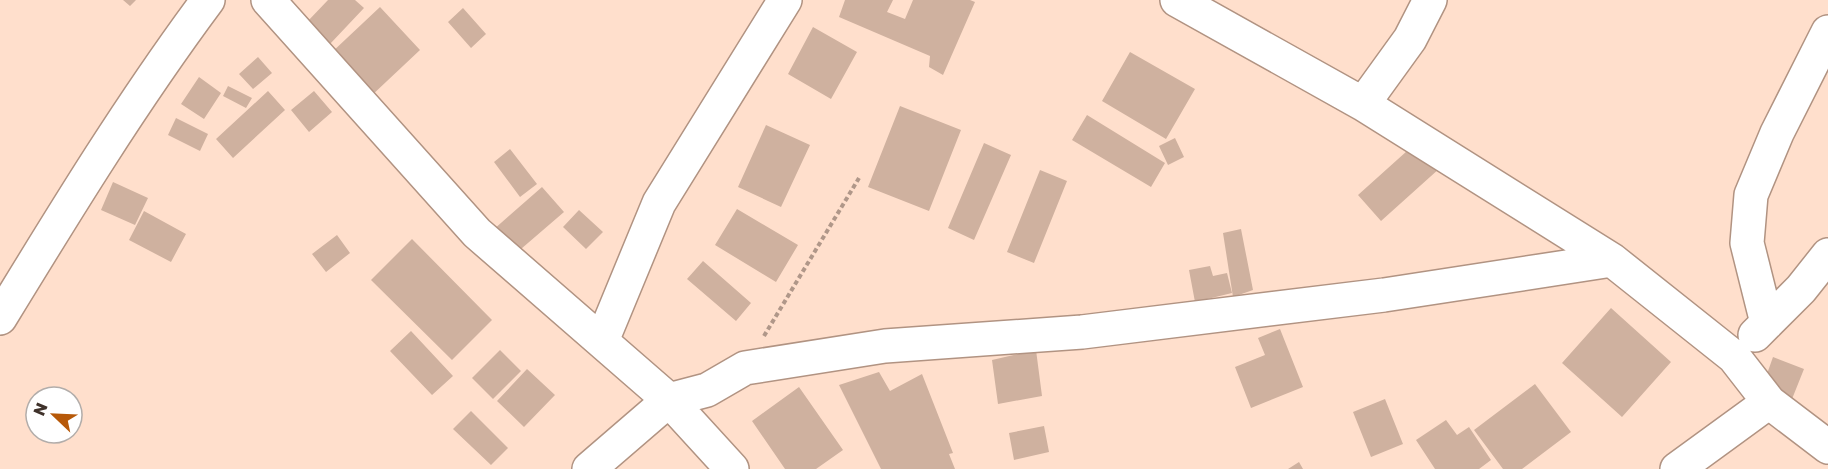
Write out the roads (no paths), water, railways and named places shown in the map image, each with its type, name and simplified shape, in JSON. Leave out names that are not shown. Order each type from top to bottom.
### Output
[{"type":"street","points":[[0,318],[108,144],[171,50],[208,0]]},
{"type":"street","points":[[268,0],[477,233],[669,400],[732,469]]},
{"type":"street","points":[[602,341],[658,203],[785,0]]},
{"type":"street","points":[[1177,0],[1363,104],[1612,260],[1734,357],[1768,402],[1828,447]]},
{"type":"street","points":[[1363,104],[1410,39],[1430,0]]},
{"type":"street","points":[[1767,322],[1747,243],[1751,195],[1777,133],[1828,32]]},
{"type":"street","points":[[1734,357],[1801,289],[1828,255]]},
{"type":"street","points":[[589,469],[669,400],[707,390],[745,368],[885,346],[1105,329],[1384,295],[1612,260]]},
{"type":"street","points":[[1677,469],[1768,402]]}]
